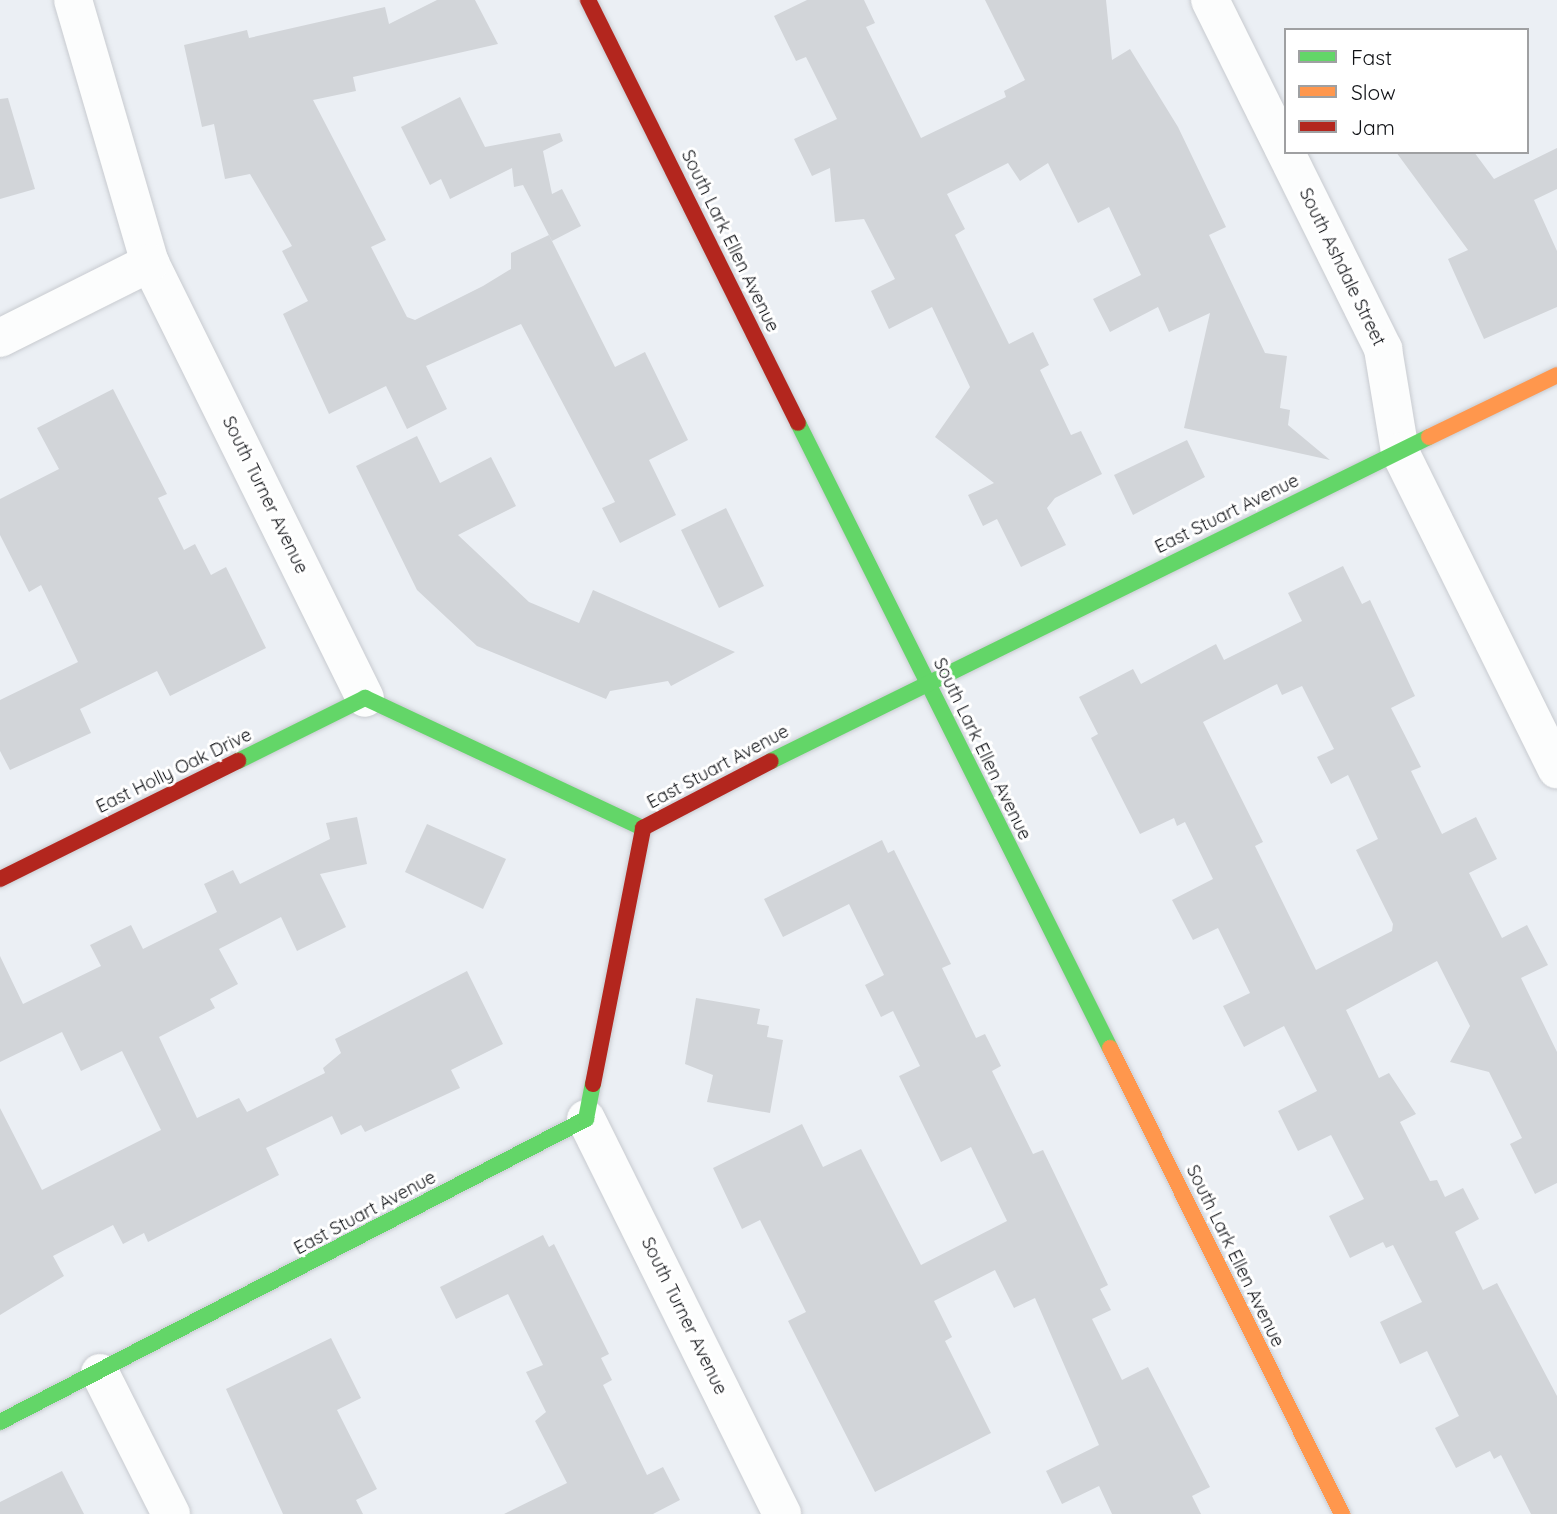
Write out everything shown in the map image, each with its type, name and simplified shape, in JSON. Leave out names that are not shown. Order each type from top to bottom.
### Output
[{"type":"street","name":"South Turner Avenue","points":[[73,0],[150,262],[365,698]]},
{"type":"street","name":"South Lark Ellen Avenue","points":[[588,0],[1342,1514]]},
{"type":"street","name":"South Ashdale Street","points":[[1210,0],[1284,149]]},
{"type":"street","name":"South Ashdale Street","points":[[1286,154],[1383,349],[1400,452],[1557,769]]},
{"type":"street","points":[[0,338],[150,262]]},
{"type":"street","name":"East Stuart Avenue","points":[[0,1422],[100,1373],[586,1119],[643,828],[926,679],[1557,375]]},
{"type":"street","points":[[365,698],[643,828]]},
{"type":"street","name":"East Holly Oak Drive","points":[[0,879],[365,698]]},
{"type":"street","name":"South Turner Avenue","points":[[586,1119],[782,1514]]},
{"type":"street","points":[[100,1373],[172,1514]]},
{"type":"building","points":[[437,0],[475,0],[498,44],[353,77],[356,91],[313,100],[386,240],[371,247],[407,317],[415,320],[483,286],[511,269],[511,253],[549,235],[615,367],[645,352],[688,440],[649,460],[676,515],[620,543],[602,508],[615,502],[521,324],[426,366],[447,409],[407,429],[386,386],[329,414],[283,314],[308,301],[282,251],[292,246],[250,174],[225,179],[214,124],[202,127],[184,45],[247,30],[249,38],[385,7],[389,24]]},
{"type":"building","points":[[807,0],[864,0],[875,23],[866,27],[921,138],[1006,97],[1004,91],[1025,80],[985,0],[1106,0],[1112,60],[1130,49],[1178,127],[1226,227],[1209,235],[1265,353],[1287,356],[1280,408],[1290,410],[1288,425],[1330,460],[1184,428],[1210,313],[1169,332],[1158,307],[1110,332],[1093,299],[1141,275],[1109,207],[1078,223],[1048,163],[1020,181],[1008,163],[947,194],[965,229],[955,235],[1009,344],[1033,332],[1049,365],[1040,370],[1071,435],[1081,431],[1102,474],[1055,498],[1047,508],[1066,545],[1021,567],[997,519],[983,526],[968,495],[994,483],[935,437],[970,387],[932,307],[889,329],[871,291],[895,279],[864,219],[835,222],[830,168],[812,176],[794,139],[837,119],[806,57],[796,61],[774,16]]},
{"type":"building","points":[[460,97],[485,147],[560,133],[563,141],[543,151],[552,194],[562,189],[581,226],[552,241],[523,185],[514,187],[512,168],[450,199],[441,179],[430,185],[401,127]]},
{"type":"building","points":[[8,98],[35,189],[0,199],[0,99]]},
{"type":"building","points":[[1557,148],[1557,189],[1534,200],[1557,251],[1557,307],[1484,339],[1448,259],[1468,250],[1397,154],[1475,154],[1494,179]]},
{"type":"building","points":[[113,389],[167,494],[158,498],[184,550],[195,544],[211,575],[226,567],[266,648],[170,696],[157,671],[80,709],[91,733],[10,770],[0,751],[0,700],[78,662],[41,585],[29,592],[0,535],[0,499],[59,469],[37,428]]},
{"type":"building","points":[[417,436],[440,483],[491,457],[516,506],[458,535],[529,602],[579,623],[593,590],[735,652],[671,686],[668,681],[610,691],[606,699],[477,646],[417,590],[356,466]]},
{"type":"building","points":[[1187,440],[1205,477],[1133,515],[1114,475]]},
{"type":"building","points":[[726,508],[764,586],[719,608],[681,530]]},
{"type":"building","points":[[1343,566],[1362,604],[1370,600],[1415,696],[1391,708],[1421,767],[1411,771],[1442,834],[1476,817],[1497,859],[1469,873],[1502,938],[1527,925],[1548,965],[1521,978],[1557,1052],[1557,1183],[1535,1194],[1510,1144],[1522,1138],[1489,1072],[1450,1062],[1470,1026],[1437,961],[1346,1010],[1379,1078],[1389,1073],[1416,1114],[1400,1122],[1430,1181],[1437,1180],[1445,1197],[1463,1188],[1479,1219],[1455,1232],[1483,1290],[1497,1283],[1557,1396],[1557,1514],[1531,1514],[1501,1455],[1494,1459],[1490,1451],[1456,1468],[1435,1428],[1459,1416],[1427,1351],[1400,1364],[1380,1322],[1422,1302],[1393,1245],[1386,1248],[1383,1242],[1350,1258],[1329,1216],[1364,1199],[1331,1135],[1298,1151],[1278,1111],[1317,1091],[1284,1026],[1244,1047],[1223,1006],[1250,993],[1218,928],[1193,940],[1172,900],[1213,879],[1185,822],[1177,826],[1174,818],[1140,834],[1091,738],[1098,734],[1079,697],[1133,669],[1141,684],[1216,644],[1224,660],[1302,621],[1288,593]],"holes":[[[1277,684],[1282,695],[1302,686],[1334,749],[1317,757],[1331,784],[1348,775],[1378,839],[1356,850],[1393,924],[1392,931],[1316,970],[1255,846],[1263,842],[1203,722]]]},
{"type":"building","points":[[357,817],[367,864],[320,874],[346,927],[297,951],[281,917],[219,949],[238,984],[210,999],[215,1008],[159,1037],[197,1118],[239,1098],[247,1112],[325,1073],[323,1068],[341,1053],[335,1039],[467,971],[503,1044],[451,1070],[460,1088],[365,1132],[361,1125],[341,1135],[332,1116],[266,1148],[279,1175],[148,1242],[144,1233],[123,1244],[113,1225],[53,1256],[64,1276],[0,1315],[0,1108],[42,1190],[161,1130],[122,1051],[81,1071],[62,1032],[0,1062],[0,956],[23,1004],[101,966],[90,945],[131,925],[143,949],[217,912],[204,884],[233,870],[240,884],[330,839],[326,823]]},
{"type":"building","points":[[427,824],[506,859],[483,909],[405,872]]},
{"type":"building","points":[[882,840],[888,853],[894,850],[951,964],[942,968],[976,1038],[985,1034],[1001,1066],[992,1071],[1033,1154],[1043,1150],[1108,1285],[1100,1289],[1111,1310],[1092,1319],[1122,1380],[1148,1367],[1210,1487],[1192,1496],[1201,1514],[1112,1514],[1099,1486],[1062,1504],[1046,1471],[1099,1445],[1035,1298],[1014,1308],[995,1270],[934,1301],[952,1337],[945,1341],[991,1433],[875,1492],[788,1321],[806,1312],[760,1220],[742,1229],[713,1168],[802,1124],[823,1167],[861,1149],[921,1265],[1007,1221],[971,1147],[941,1162],[899,1076],[920,1066],[893,1011],[881,1017],[865,985],[884,975],[849,904],[783,937],[764,899]]},
{"type":"building","points":[[696,998],[760,1009],[757,1024],[769,1026],[767,1037],[783,1040],[770,1113],[707,1102],[713,1075],[685,1064]]},
{"type":"building","points":[[543,1235],[549,1247],[554,1244],[609,1354],[601,1358],[612,1380],[603,1385],[647,1475],[663,1467],[680,1500],[653,1514],[504,1514],[567,1483],[535,1421],[546,1412],[526,1372],[543,1365],[508,1294],[456,1319],[440,1287]]},
{"type":"building","points":[[331,1338],[361,1398],[337,1410],[377,1489],[356,1500],[363,1514],[283,1514],[226,1389]]},
{"type":"building","points":[[62,1471],[84,1514],[0,1514],[0,1502]]},
{"type":"traffic: fast","points":[[798,423],[1110,1048]]},
{"type":"traffic: fast","points":[[771,761],[1429,437]]},
{"type":"traffic: fast","points":[[238,761],[365,698],[643,828]]},
{"type":"traffic: fast","points":[[0,1422],[586,1119],[593,1084]]},
{"type":"traffic: slow","points":[[1429,437],[1557,375]]},
{"type":"traffic: slow","points":[[1110,1048],[1342,1514]]},
{"type":"traffic: jam","points":[[588,0],[798,423]]},
{"type":"traffic: jam","points":[[0,879],[238,761]]},
{"type":"traffic: jam","points":[[593,1084],[643,828],[771,761]]}]
